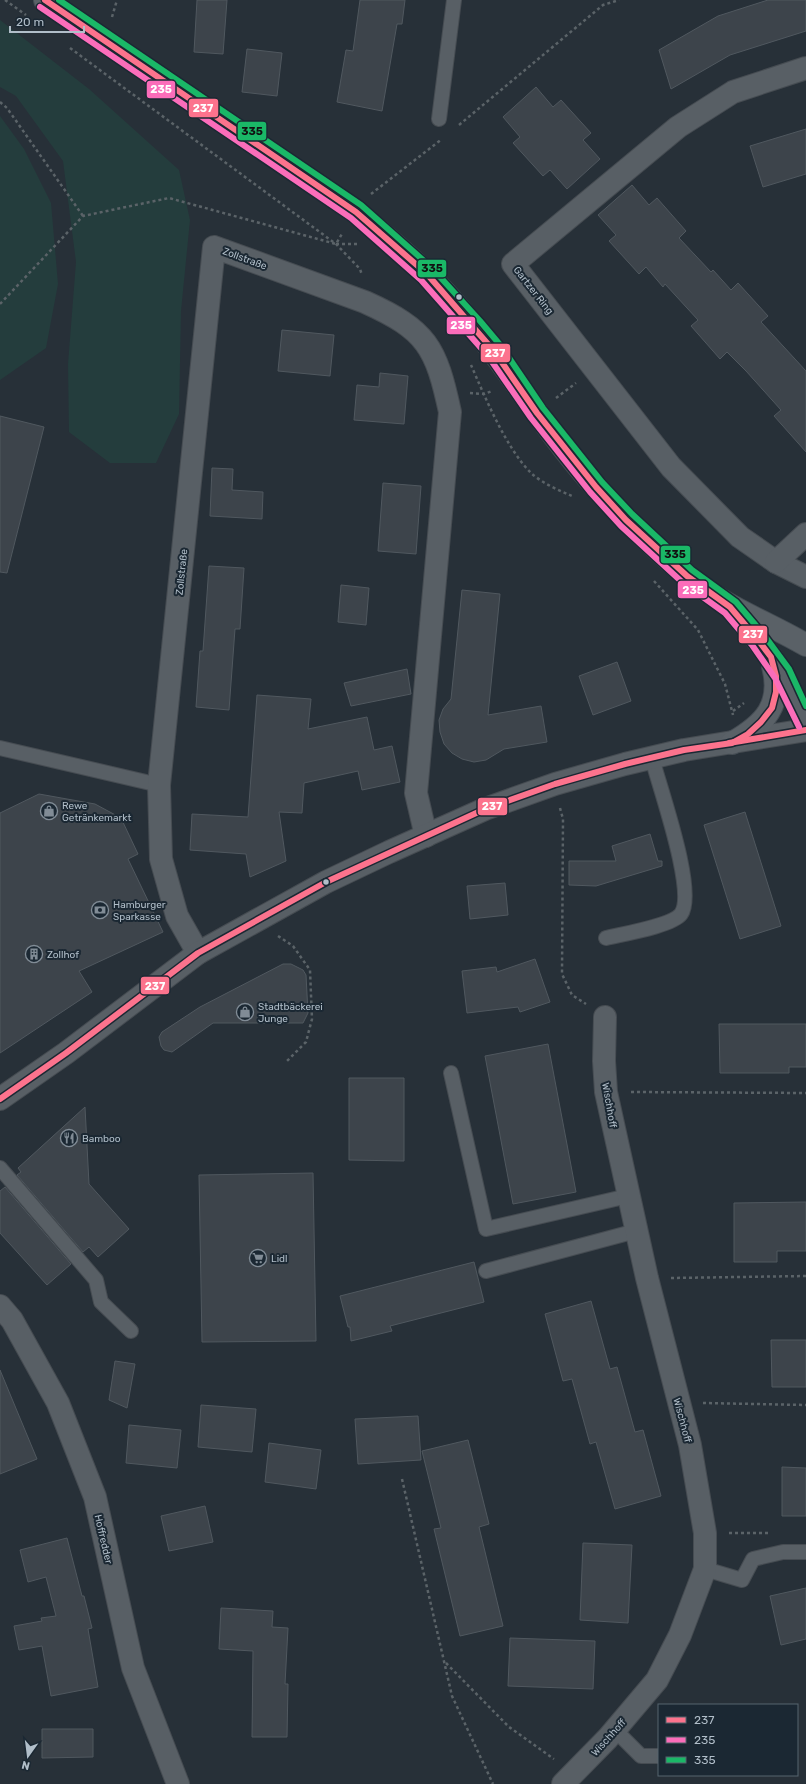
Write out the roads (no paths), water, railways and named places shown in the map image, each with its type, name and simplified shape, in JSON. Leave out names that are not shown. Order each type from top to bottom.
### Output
[{"type":"main road","points":[[45,0],[356,212],[427,274],[453,302],[494,351],[537,413],[596,487],[626,520],[687,576],[730,607],[806,645]]},
{"type":"main road","points":[[730,607],[771,657],[782,674],[801,717],[806,724]]},
{"type":"main road","points":[[732,743],[748,734],[761,722],[772,708],[776,692],[776,676],[771,657]]},
{"type":"street","name":"Gartzer Ring","points":[[806,68],[734,92],[678,127],[514,264],[671,467],[740,537],[776,562],[806,577]]},
{"type":"street","name":"Zollstraße","points":[[198,953],[177,916],[161,859],[159,785],[214,247],[366,302],[388,313],[407,324],[421,337],[432,352],[441,373],[450,412],[416,793],[426,836]]},
{"type":"street","points":[[776,562],[806,534]]},
{"type":"street","points":[[0,1099],[66,1053],[198,953],[326,882],[426,836],[485,809],[555,784],[652,758],[806,730]]},
{"type":"street","name":"Wischhoff","points":[[568,1779],[615,1730],[656,1680],[680,1635],[705,1569],[705,1533],[690,1445],[647,1278],[606,1092],[604,1061],[605,1017]]},
{"type":"street","name":"Hoffredder","points":[[0,1306],[12,1320],[58,1402],[95,1497],[133,1668],[178,1784]]},
{"type":"lane","points":[[439,118],[454,0]]},
{"type":"lane","points":[[0,748],[159,785]]},
{"type":"lane","points":[[606,938],[666,924],[681,914],[685,904],[683,871],[652,758]]},
{"type":"lane","points":[[451,1073],[486,1229],[628,1196]]},
{"type":"lane","points":[[0,1168],[96,1280],[101,1302],[130,1331]]},
{"type":"lane","points":[[486,1271],[636,1231]]},
{"type":"lane","points":[[705,1569],[742,1580],[753,1559],[783,1552],[806,1552]]},
{"type":"lane","points":[[615,1730],[641,1756],[658,1756]]},
{"type":"place","name":"Rewe Getränkemarkt","points":[[49,811]]},
{"type":"place","name":"Hamburger Sparkasse","points":[[100,910]]},
{"type":"place","name":"Zollhof","points":[[34,954]]},
{"type":"place","name":"Stadtbäckerei Junge","points":[[245,1012]]},
{"type":"place","name":"Bamboo","points":[[69,1138]]},
{"type":"place","name":"Lidl","points":[[258,1258]]}]
